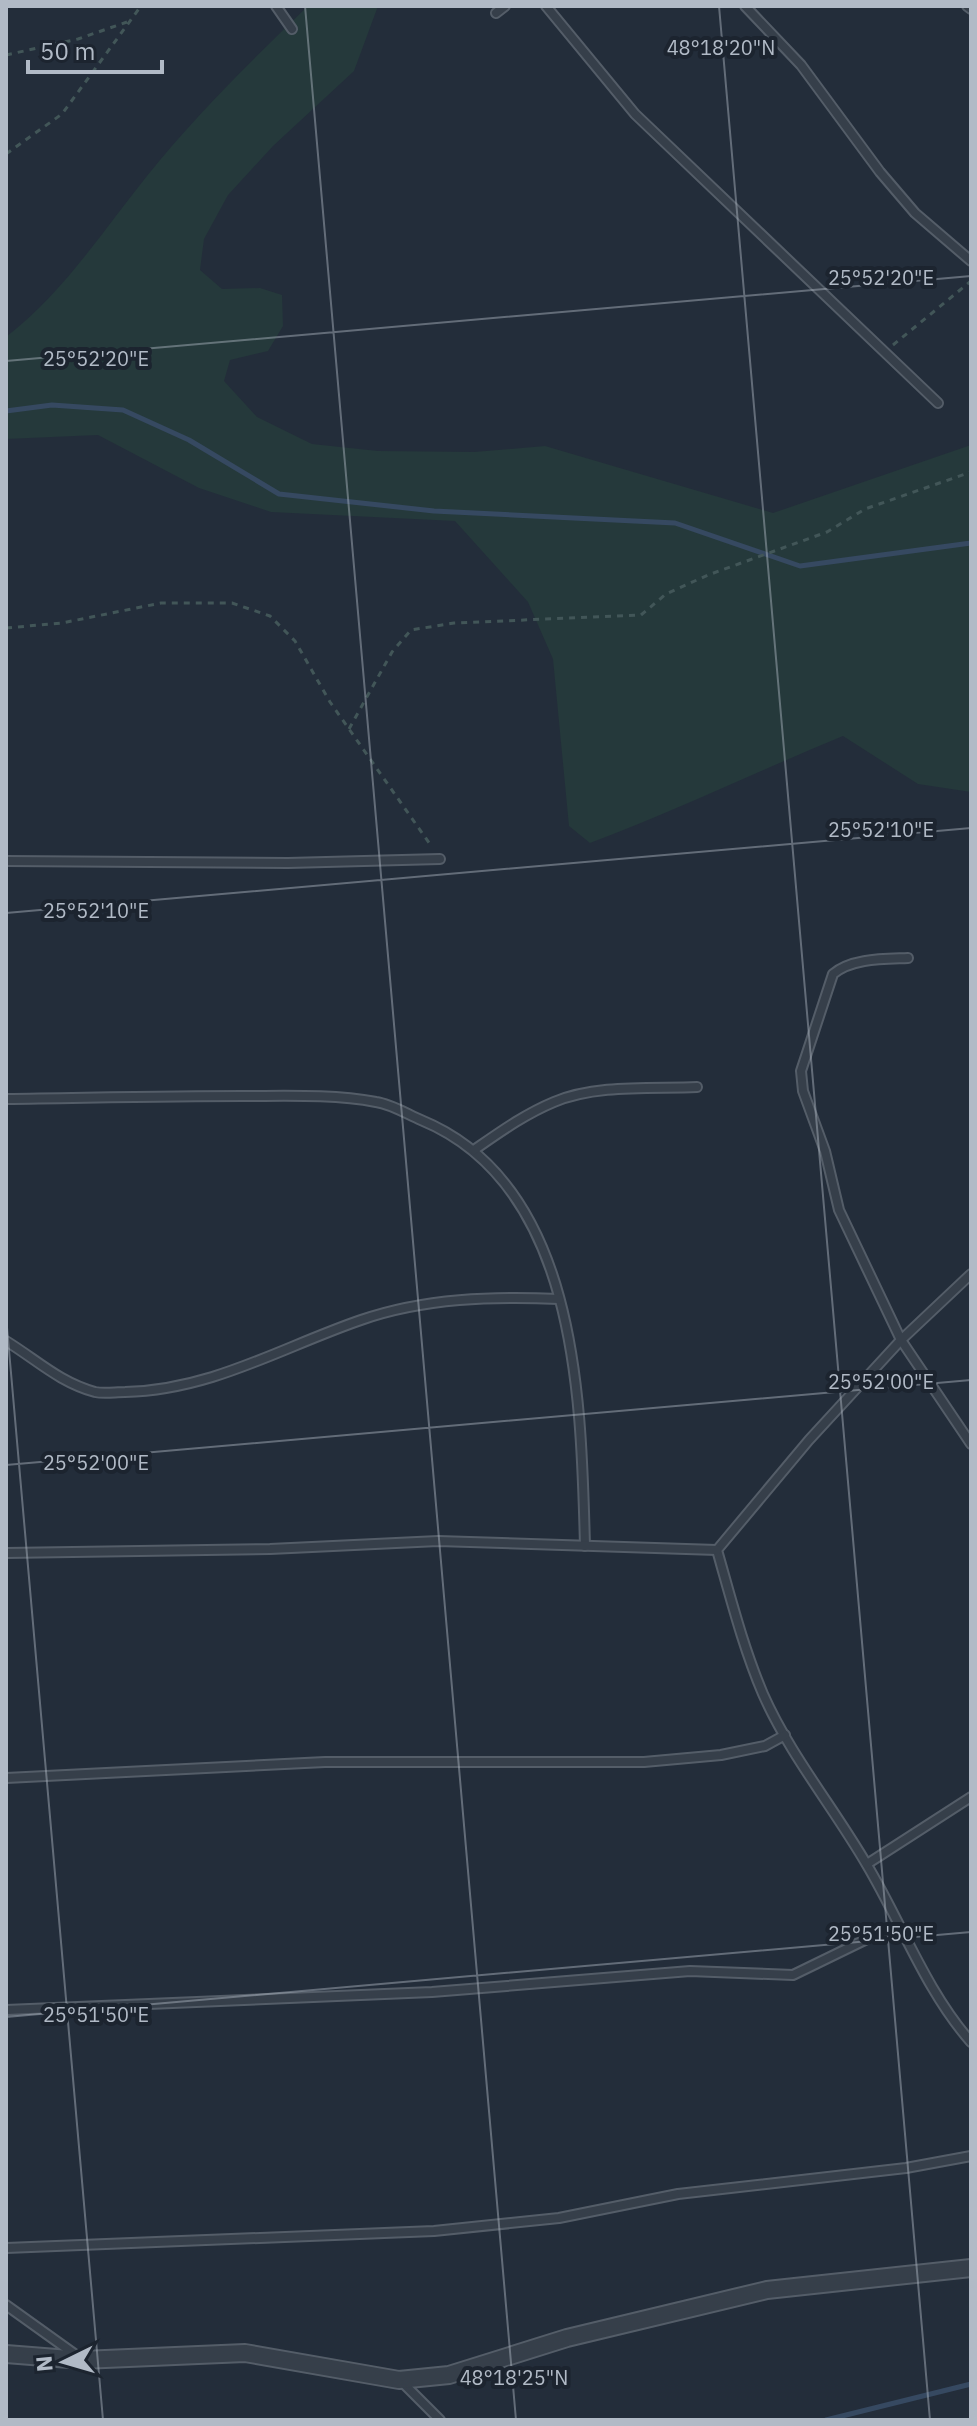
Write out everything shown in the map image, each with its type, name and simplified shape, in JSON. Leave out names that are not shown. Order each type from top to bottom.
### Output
[{"type":"street","points":[[6,2354],[82,2360],[245,2353],[399,2380],[449,2375],[567,2338],[767,2290],[971,2268]]},
{"type":"lane","points":[[276,6],[292,29]]},
{"type":"lane","points":[[496,13],[505,6]]},
{"type":"lane","points":[[546,6],[635,114],[938,403]]},
{"type":"lane","points":[[745,6],[801,65],[880,172],[915,213],[971,261]]},
{"type":"lane","points":[[6,861],[288,863],[440,859]]},
{"type":"lane","points":[[908,958],[841,967],[833,974],[801,1071],[803,1091],[825,1151],[839,1210],[901,1340],[971,1444]]},
{"type":"lane","points":[[474,1150],[517,1121],[557,1100],[602,1092],[697,1087]]},
{"type":"lane","points":[[6,1099],[296,1096],[378,1102],[448,1131],[474,1150],[485,1159],[538,1232],[559,1299],[575,1369],[585,1546]]},
{"type":"lane","points":[[717,1550],[809,1440],[901,1340],[971,1274]]},
{"type":"lane","points":[[6,1341],[57,1378],[98,1393],[150,1391],[247,1368],[363,1319],[434,1304],[501,1297],[559,1299]]},
{"type":"lane","points":[[6,1553],[270,1549],[438,1541],[717,1550]]},
{"type":"lane","points":[[717,1550],[742,1642],[785,1735],[867,1864],[947,2015],[971,2042]]},
{"type":"lane","points":[[6,1778],[325,1762],[644,1762],[721,1755],[765,1746],[785,1735]]},
{"type":"lane","points":[[867,1864],[971,1797]]},
{"type":"lane","points":[[6,2010],[447,1992],[690,1971],[793,1975],[869,1938],[904,1932]]},
{"type":"lane","points":[[6,2248],[434,2231],[559,2218],[678,2194],[906,2168],[971,2156]]},
{"type":"lane","points":[[6,2305],[82,2360]]},
{"type":"lane","points":[[399,2380],[440,2420]]},
{"type":"path","points":[[6,154],[62,114],[90,80],[127,22],[141,6]]},
{"type":"path","points":[[6,55],[78,39],[127,22]]},
{"type":"path","points":[[884,352],[971,281]]},
{"type":"path","points":[[349,729],[392,652],[411,630],[494,620],[641,615],[666,594],[761,558],[765,552],[827,532],[865,509],[971,472]]},
{"type":"path","points":[[6,628],[62,623],[161,603],[232,603],[270,616],[295,641],[349,729],[440,859]]},
{"type":"green space","points":[[378,6],[354,71],[273,146],[228,195],[204,239],[200,270],[222,289],[260,288],[282,295],[283,326],[268,351],[230,360],[224,381],[257,417],[312,444],[378,451],[474,452],[545,446],[773,513],[971,445],[971,792],[918,784],[843,736],[590,843],[569,826],[553,659],[528,602],[455,521],[271,512],[199,488],[98,435],[6,439],[6,337],[64,281],[204,110],[307,7]]},
{"type":"waterway","points":[[6,411],[52,405],[123,410],[189,440],[279,494],[434,511],[675,523],[800,566],[971,543]]},
{"type":"waterway","points":[[826,2420],[971,2384]]}]
